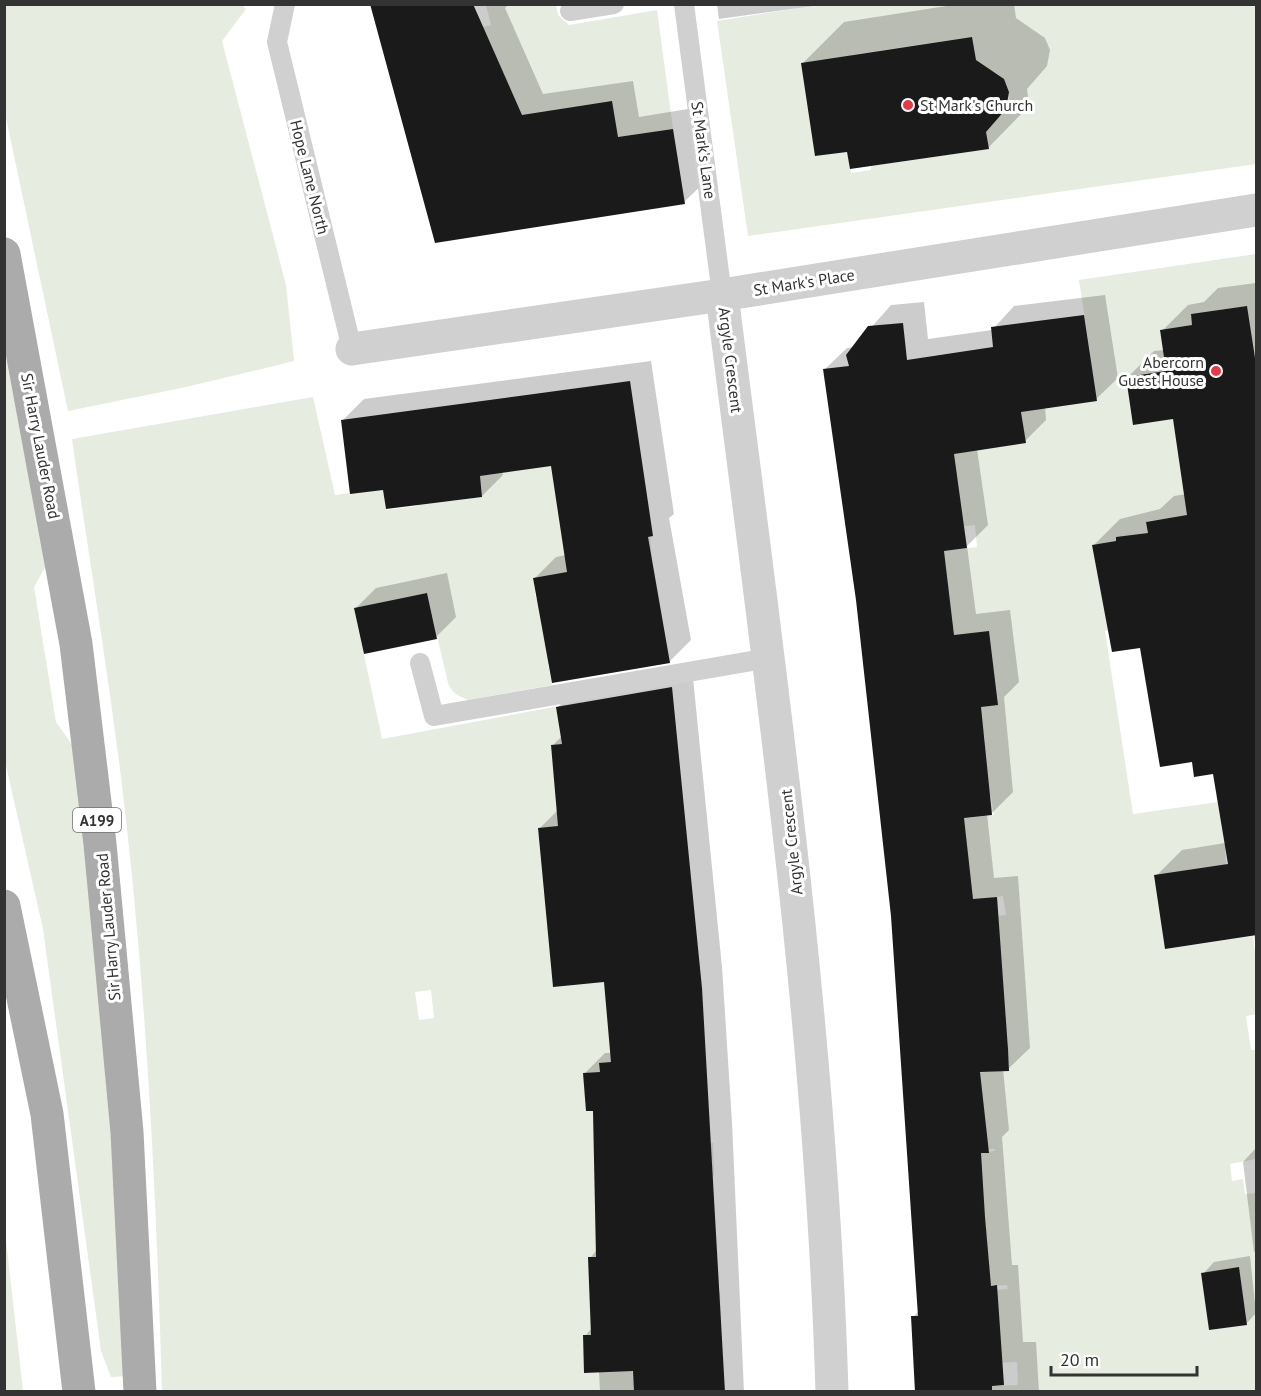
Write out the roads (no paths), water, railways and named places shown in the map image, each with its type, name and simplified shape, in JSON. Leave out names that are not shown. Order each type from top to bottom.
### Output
[{"type":"main road","name":"Sir Harry Lauder Road","points":[[4,254],[76,644],[100,844],[127,1132],[141,1392]]},
{"type":"main road","points":[[4,906],[47,1114],[79,1392]]},
{"type":"street","name":"St Mark's Place","points":[[352,349],[722,295],[1257,210]]},
{"type":"street","name":"Argyle Crescent","points":[[722,295],[769,658],[804,972],[832,1392]]},
{"type":"lane","name":"Hope Lane North","points":[[285,4],[277,42],[352,349]]},
{"type":"lane","points":[[570,10],[614,4]]},
{"type":"lane","name":"St Mark's Lane","points":[[684,4],[722,295]]},
{"type":"lane","points":[[420,663],[434,716],[769,658]]},
{"type":"place","name":"St Mark's Church","points":[[908,105]]},
{"type":"place","name":"Abercorn Guest House","points":[[1216,371]]}]
